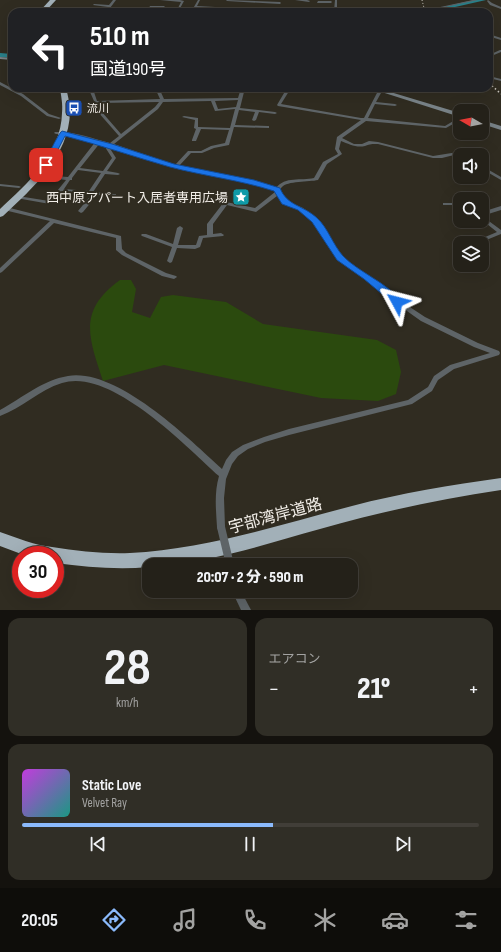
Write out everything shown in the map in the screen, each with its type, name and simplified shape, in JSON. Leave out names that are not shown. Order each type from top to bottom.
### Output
[{"type":"highway","points":[[46,8],[53,0]]},
{"type":"highway","points":[[49,8],[56,0]]},
{"type":"highway","points":[[2,209],[18,197],[46,165],[57,148],[59,133],[60,92]]},
{"type":"highway","points":[[2,209],[45,156],[59,133],[66,114],[61,92]]},
{"type":"highway","name":"宇部湾岸道路","points":[[64,557],[78,559],[118,561],[188,553],[231,545],[390,504],[501,484]]},
{"type":"highway","name":"宇部湾岸道路","points":[[0,539],[20,546]]},
{"type":"street","points":[[94,5],[110,6],[115,0]]},
{"type":"street","points":[[162,0],[184,1],[180,8]]},
{"type":"street","points":[[150,7],[164,7],[168,0]]},
{"type":"street","points":[[199,0],[195,7],[203,8]]},
{"type":"street","points":[[227,0],[280,2]]},
{"type":"street","points":[[296,0],[309,0]]},
{"type":"street","points":[[438,8],[477,0]]},
{"type":"street","points":[[487,0],[501,4]]},
{"type":"street","points":[[487,0],[491,4],[501,8]]},
{"type":"street","points":[[318,1],[331,2]]},
{"type":"street","points":[[219,8],[221,4]]},
{"type":"street","points":[[231,8],[234,4]]},
{"type":"street","points":[[242,8],[244,4]]},
{"type":"street","points":[[17,92],[48,115],[59,118]]},
{"type":"street","points":[[92,92],[99,111],[121,136]]},
{"type":"street","points":[[159,92],[162,100]]},
{"type":"street","points":[[177,166],[190,152],[202,152],[213,147],[227,144],[239,109],[239,98],[241,92]]},
{"type":"street","points":[[287,92],[279,105],[366,119],[446,127],[453,122]]},
{"type":"street","points":[[210,236],[210,224],[226,202],[256,210],[277,192],[284,182],[311,181],[316,179],[325,163],[340,154],[337,149],[339,138],[366,119],[374,102],[382,92]]},
{"type":"street","points":[[392,92],[453,114]]},
{"type":"street","points":[[95,102],[239,98]]},
{"type":"street","points":[[212,99],[216,110],[267,110]]},
{"type":"street","points":[[81,211],[114,158],[107,148],[157,108],[162,100]]},
{"type":"street","points":[[374,102],[395,105]]},
{"type":"street","points":[[239,109],[275,113]]},
{"type":"street","points":[[254,120],[257,111]]},
{"type":"street","points":[[184,117],[197,120],[195,126],[199,128],[268,127]]},
{"type":"street","points":[[489,124],[501,128]]},
{"type":"street","points":[[194,140],[199,128]]},
{"type":"street","points":[[59,133],[110,145],[177,166],[254,182],[277,192],[285,202],[301,209],[315,220],[340,258],[409,311],[476,346],[497,353],[452,367],[436,378],[430,389],[410,402],[268,438],[242,448],[235,453],[222,475],[219,493],[221,527],[228,558]]},
{"type":"street","points":[[339,138],[353,145],[363,145],[368,142],[378,143],[433,157],[442,157],[453,154]]},
{"type":"street","points":[[18,197],[50,203],[62,190],[98,142]]},
{"type":"street","points":[[77,170],[118,174]]},
{"type":"street","points":[[489,171],[501,179]]},
{"type":"street","points":[[43,176],[70,179]]},
{"type":"street","points":[[0,185],[19,187]]},
{"type":"street","points":[[62,190],[114,195]]},
{"type":"street","points":[[445,204],[453,204]]},
{"type":"street","points":[[489,212],[501,208]]},
{"type":"street","points":[[2,209],[46,218],[119,237],[119,250],[124,254],[164,275],[174,277]]},
{"type":"street","points":[[0,271],[53,221]]},
{"type":"street","points":[[489,223],[501,232]]},
{"type":"street","points":[[170,261],[180,228]]},
{"type":"street","points":[[489,237],[501,232]]},
{"type":"street","points":[[144,235],[174,246],[195,247],[198,246],[201,237],[221,235]]},
{"type":"street","points":[[0,412],[16,406],[57,382],[69,378],[93,378],[107,385],[151,413],[174,430],[222,475]]},
{"type":"street","points":[[240,598],[246,610]]},
{"type":"green space","points":[[120,280],[131,280],[136,289],[132,312],[150,318],[161,297],[173,295],[226,302],[263,324],[377,340],[396,350],[401,372],[396,394],[378,401],[321,398],[164,365],[103,381],[91,338],[90,326],[92,314],[97,303],[106,291]]},
{"type":"waterway","points":[[444,8],[483,0]]},
{"type":"waterway","points":[[0,55],[8,56]]},
{"type":"railway","points":[[422,0],[424,8]]},
{"type":"railway","points":[[493,87],[501,94]]},
{"type":"place","name":"流川","points":[[74,108]]},
{"type":"place","name":"西中原アパート入居者専用広場","points":[[241,197]]},
{"type":"route","points":[[46,165],[57,148],[62,133],[110,145],[172,165],[254,182],[278,190],[277,193],[281,199],[308,213],[315,220],[340,258],[367,277],[397,302]]}]
